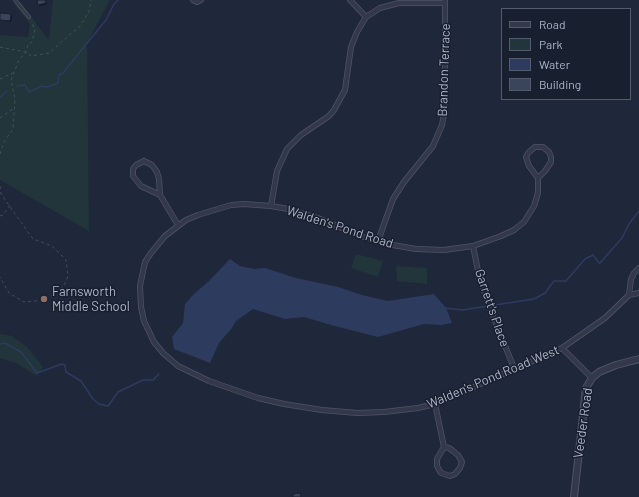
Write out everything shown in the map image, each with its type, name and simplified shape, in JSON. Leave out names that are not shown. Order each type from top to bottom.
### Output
[{"type":"street","points":[[193,0],[197,2],[201,0]]},
{"type":"street","points":[[350,0],[366,17]]},
{"type":"street","points":[[271,206],[276,171],[287,150],[301,135],[329,116],[345,90],[351,47],[357,32],[366,17],[380,8],[399,3],[445,1]]},
{"type":"street","name":"Brandon Terrace","points":[[378,241],[393,199],[404,182],[433,146],[442,125],[446,88],[445,1]]},
{"type":"street","points":[[541,146],[546,148],[551,157],[545,172],[538,178],[529,166],[526,158],[531,149],[541,146]]},
{"type":"street","points":[[160,195],[141,186],[136,181],[133,176],[133,169],[138,163],[144,161],[148,162],[157,172],[160,195],[178,225]]},
{"type":"street","name":"Walden's Pond Road","points":[[222,207],[244,204],[271,206],[311,215],[378,241],[403,247],[444,250],[473,246],[514,230],[524,222],[534,206],[538,193],[538,178]]},
{"type":"street","name":"Walden's Pond Road West","points":[[222,207],[198,215],[178,225],[165,236],[150,253],[145,262],[140,286],[141,307],[144,320],[151,336],[163,353],[178,366],[209,381],[258,398],[284,404],[322,410],[357,413],[384,412],[418,408],[436,404],[514,368],[562,348],[605,318],[629,295]]},
{"type":"street","name":"Garrett's Place","points":[[473,246],[479,276],[491,311],[514,368]]},
{"type":"street","points":[[639,268],[634,273],[629,295],[639,293]]},
{"type":"street","points":[[562,348],[592,378]]},
{"type":"street","name":"Veeder Road","points":[[574,497],[586,388],[592,378],[599,372],[616,364],[639,358]]},
{"type":"street","points":[[436,404],[444,447],[437,459],[437,466],[441,473],[450,476],[455,474],[460,468],[462,462],[458,455],[449,448],[444,447]]},
{"type":"lane","points":[[15,0],[29,17]]},
{"type":"path","points":[[0,46],[26,52],[31,56],[48,53],[80,26],[89,12],[91,0]]},
{"type":"path","points":[[0,154],[4,142],[13,129],[15,99],[12,80],[19,60],[26,52],[28,45],[32,42],[35,30],[29,17]]},
{"type":"path","points":[[0,79],[14,73]]},
{"type":"path","points":[[0,118],[14,108]]},
{"type":"path","points":[[0,186],[1,194],[33,240],[52,246],[66,260],[68,276],[64,286],[46,300],[24,302],[9,293],[0,277]]},
{"type":"path","points":[[0,216],[4,215],[10,205]]},
{"type":"green space","points":[[53,0],[110,0],[87,43],[89,231],[0,180],[0,35],[28,37],[30,24],[14,4],[20,1],[47,38],[49,38]]},
{"type":"green space","points":[[356,254],[383,261],[378,277],[351,268]]},
{"type":"green space","points":[[396,266],[427,268],[427,284],[397,281]]},
{"type":"green space","points":[[0,334],[12,336],[27,347],[43,367],[37,376],[16,363],[0,358]]},
{"type":"water","points":[[230,259],[240,266],[254,269],[265,268],[296,278],[338,287],[362,295],[388,301],[434,294],[446,308],[452,323],[442,325],[424,324],[378,337],[304,317],[285,319],[253,309],[236,321],[219,343],[210,363],[174,349],[172,337],[183,323],[185,304]]},
{"type":"building","points":[[37,0],[45,0],[46,3],[38,5]]},
{"type":"building","points":[[0,13],[11,14],[10,21],[0,20]]},
{"type":"building","points":[[300,493],[301,497],[293,497],[293,494]]},
{"type":"waterway","points":[[17,86],[25,85],[29,92],[42,86],[47,87],[58,83],[59,75],[63,73],[106,20],[114,4],[118,0]]},
{"type":"waterway","points":[[0,97],[7,91]]},
{"type":"waterway","points":[[445,308],[462,310],[534,299],[545,293],[554,281],[566,281],[585,259],[593,255],[600,263],[622,238],[629,224],[639,211]]},
{"type":"waterway","points":[[0,344],[5,343],[21,352],[37,373],[62,364],[65,365],[66,372],[81,381],[93,399],[99,404],[108,406],[118,392],[143,380],[153,380],[159,374]]},
{"type":"place","name":"Farnsworth Middle School","points":[[44,299]]}]
